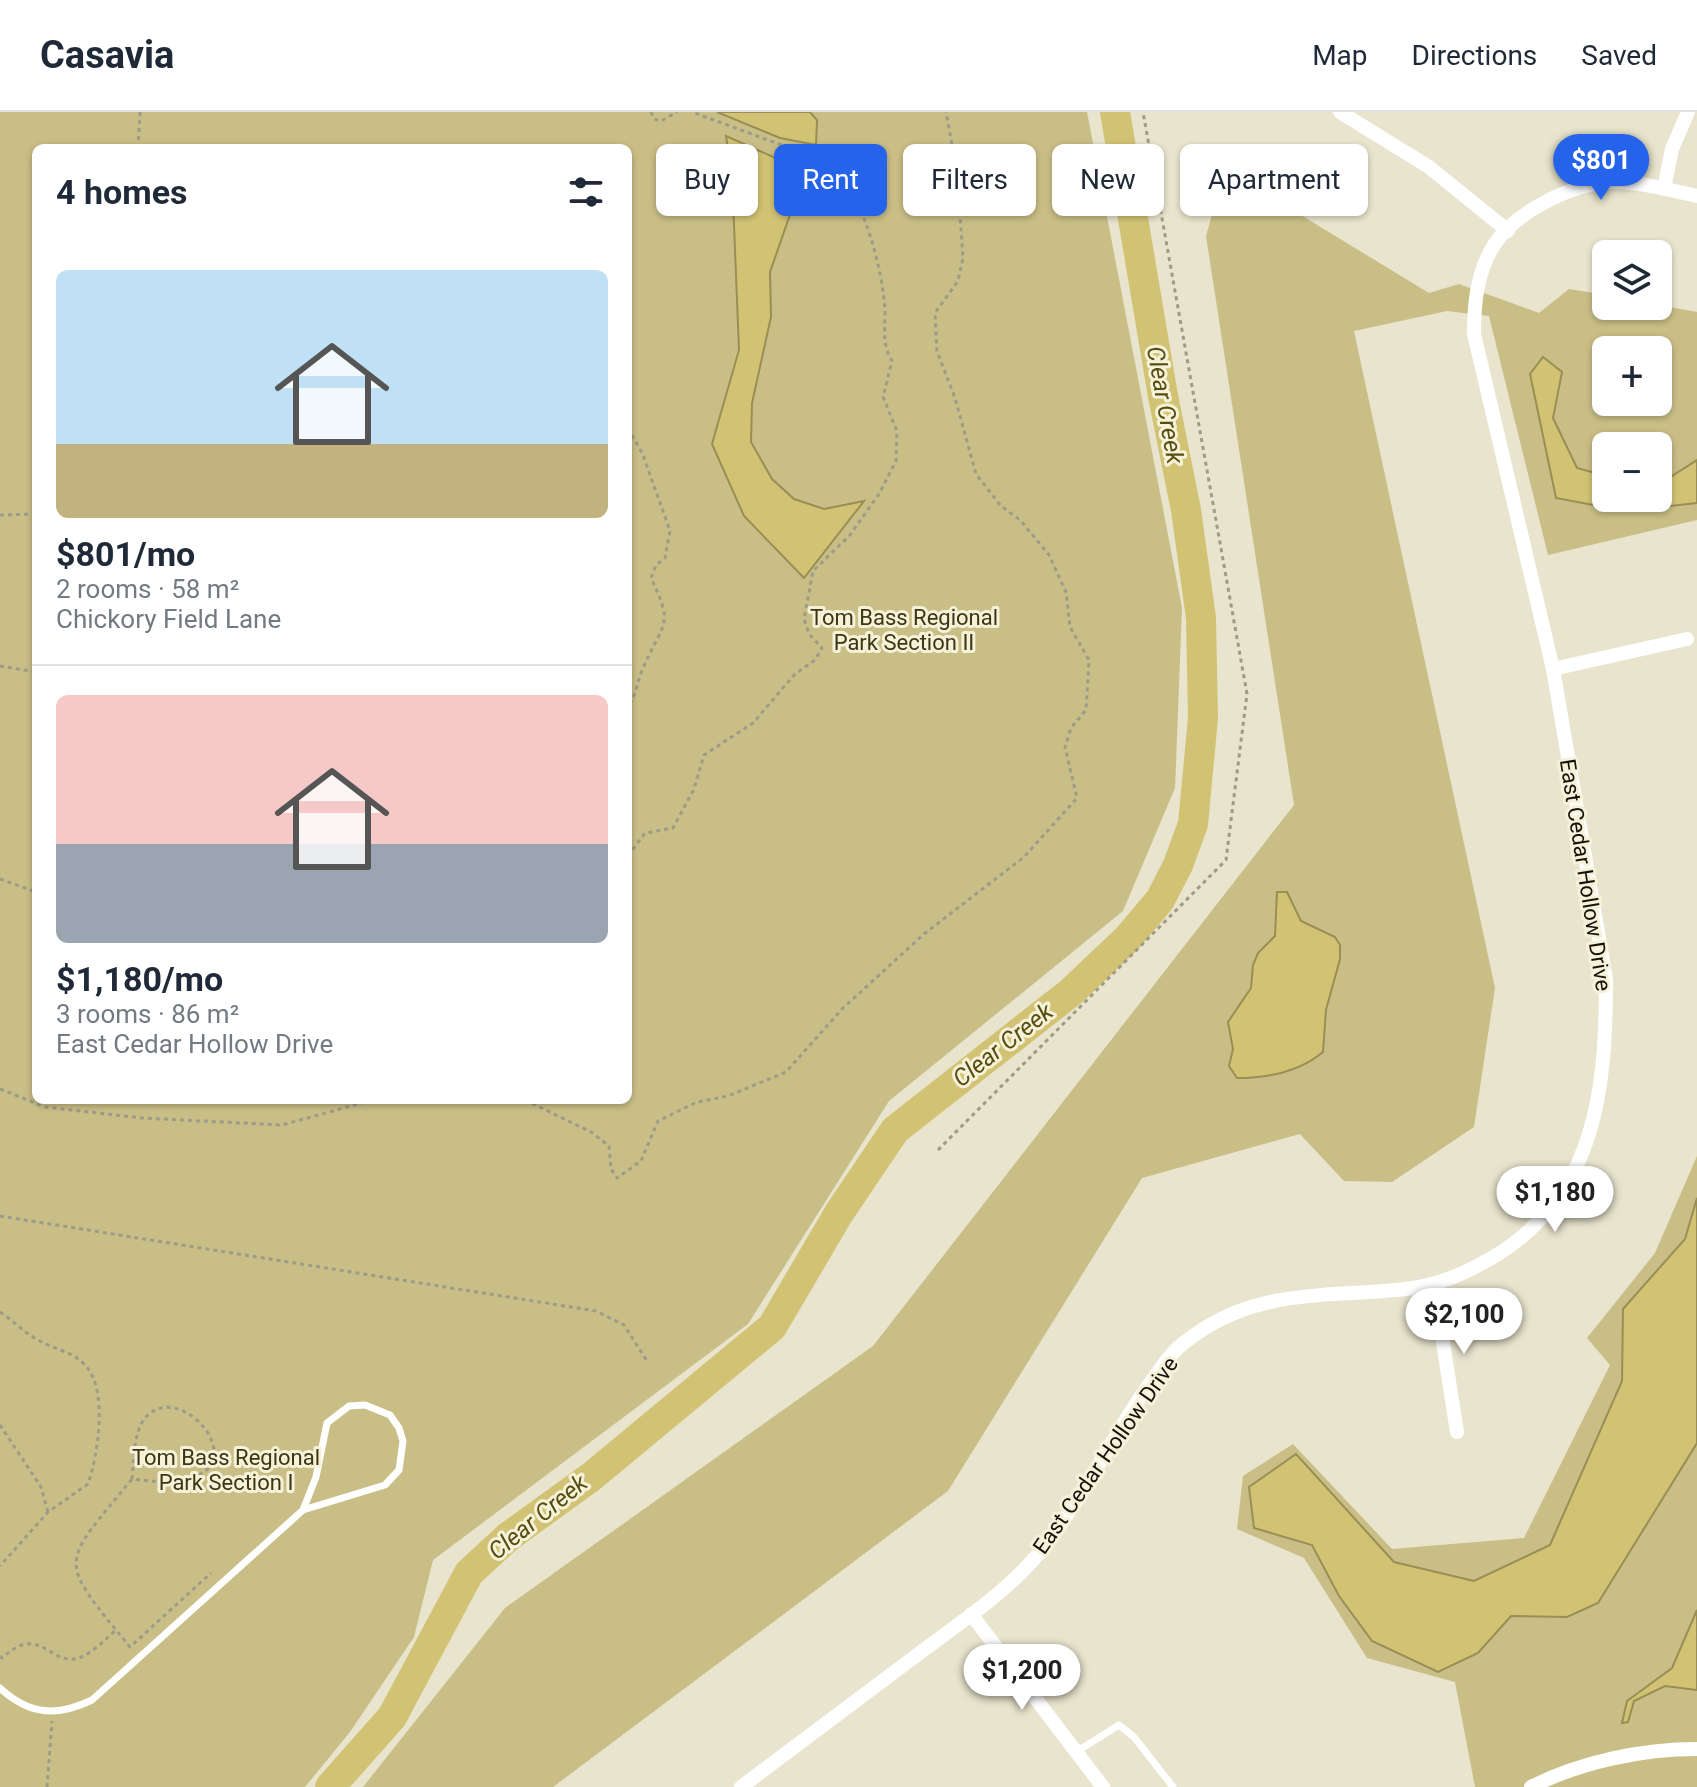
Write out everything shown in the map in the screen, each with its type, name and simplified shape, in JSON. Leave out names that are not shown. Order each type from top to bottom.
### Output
[{"type":"street","points":[[1340,112],[1429,167],[1508,231]]},
{"type":"street","points":[[1664,189],[1672,149],[1688,112]]},
{"type":"street","name":"East Cedar Hollow Drive","points":[[741,1787],[1007,1587],[1064,1520],[1134,1406],[1184,1343],[1242,1308],[1283,1297],[1434,1285],[1464,1274],[1524,1238],[1548,1215],[1582,1154],[1594,1114],[1606,1029],[1606,979],[1553,669],[1474,334],[1478,287],[1495,242],[1547,201],[1590,184],[1616,182],[1697,196]]},
{"type":"street","points":[[1553,669],[1687,639]]},
{"type":"street","points":[[1434,1285],[1457,1432]]},
{"type":"street","points":[[971,1614],[1103,1787]]},
{"type":"street","points":[[1531,1787],[1552,1776],[1596,1763],[1673,1749],[1697,1749]]},
{"type":"lane","points":[[0,1688],[15,1703],[53,1713],[92,1700],[303,1510],[385,1485],[399,1470],[403,1441],[390,1415],[365,1405],[349,1406],[327,1423],[316,1477],[303,1510]]},
{"type":"lane","points":[[1076,1752],[1119,1725],[1134,1737],[1173,1787]]},
{"type":"path","points":[[138,144],[140,112]]},
{"type":"path","points":[[651,112],[654,119],[661,121],[677,112]]},
{"type":"path","points":[[632,851],[645,833],[673,828],[694,789],[704,755],[753,723],[795,674],[815,660],[822,648],[809,634],[804,619],[813,571],[850,535],[879,494],[896,461],[897,431],[883,397],[892,361],[884,348],[885,313],[878,264],[864,217],[840,170],[825,161],[692,112]]},
{"type":"path","points":[[533,1104],[591,1132],[609,1146],[611,1169],[617,1178],[641,1161],[658,1121],[669,1114],[761,1084],[786,1072],[842,1009],[924,934],[1024,857],[1077,798],[1065,747],[1071,728],[1086,710],[1089,660],[1070,627],[1066,592],[1049,555],[1020,520],[1001,506],[976,474],[955,398],[937,351],[935,313],[958,281],[963,258],[957,172],[946,112]]},
{"type":"path","points":[[938,1150],[1226,860],[1247,694],[1143,112]]},
{"type":"path","points":[[632,435],[643,455],[670,531],[665,558],[656,565],[651,578],[666,611],[664,629],[642,669],[632,701]]},
{"type":"path","points":[[0,515],[32,514]]},
{"type":"path","points":[[0,666],[32,671]]},
{"type":"path","points":[[0,879],[32,891]]},
{"type":"path","points":[[0,1089],[32,1102]]},
{"type":"path","points":[[38,1104],[142,1118],[282,1125],[358,1104]]},
{"type":"path","points":[[0,1216],[596,1311],[624,1325],[647,1361]]},
{"type":"path","points":[[0,1312],[42,1343],[82,1361],[91,1371],[97,1389],[98,1447],[88,1484],[48,1512],[0,1566]]},
{"type":"path","points":[[132,1479],[163,1484],[199,1475],[211,1466],[217,1455],[215,1442],[189,1415],[175,1408],[160,1408],[145,1418],[138,1434],[132,1479],[80,1542],[75,1555],[81,1587],[130,1647],[211,1573]]},
{"type":"path","points":[[0,1425],[41,1487],[48,1512]]},
{"type":"path","points":[[0,1656],[2,1658],[17,1644],[28,1643],[71,1659],[82,1657],[116,1630]]},
{"type":"path","points":[[47,1787],[53,1713]]},
{"type":"green space","name":"Tom Bass Regional Park Section II","points":[[0,112],[1087,112],[1093,144],[1052,144],[1052,216],[1107,216],[1182,608],[1175,788],[1123,911],[889,1101],[748,1324],[433,1560],[414,1637],[350,1732],[305,1787],[0,1787]]},
{"type":"green space","points":[[1212,216],[1302,216],[1429,293],[1459,284],[1539,313],[1569,289],[1592,293],[1592,320],[1672,320],[1672,308],[1697,312],[1697,520],[1548,555],[1489,316],[1447,311],[1354,331],[1495,988],[1474,1127],[1392,1182],[1344,1181],[1300,1134],[1142,1178],[948,1491],[553,1787],[363,1787],[505,1608],[873,1346],[1294,805],[1206,236]]},
{"type":"green space","points":[[1697,1156],[1697,1787],[1475,1787],[1455,1682],[1367,1658],[1304,1558],[1237,1529],[1243,1476],[1293,1444],[1392,1549],[1524,1538],[1610,1365],[1587,1338],[1655,1253]]},
{"type":"shaded area","points":[[717,112],[810,112],[817,120],[816,144],[780,138]]},
{"type":"shaded area","points":[[726,136],[744,144],[727,144]]},
{"type":"shaded area","points":[[758,150],[774,157],[774,216],[790,216],[770,272],[771,317],[752,403],[751,442],[772,479],[794,499],[824,509],[864,501],[804,578],[744,516],[712,444],[739,350],[734,216],[758,216]]},
{"type":"shaded area","points":[[1543,357],[1562,372],[1553,418],[1577,468],[1592,472],[1592,505],[1556,498],[1530,374]]},
{"type":"shaded area","points":[[1697,460],[1697,503],[1672,506],[1672,476]]},
{"type":"shaded area","points":[[1277,892],[1287,892],[1301,921],[1335,937],[1340,945],[1340,959],[1326,1010],[1323,1052],[1283,1072],[1237,1078],[1229,1066],[1233,1049],[1228,1022],[1251,988],[1253,965],[1258,953],[1275,936]]},
{"type":"shaded area","points":[[1697,1198],[1697,1443],[1598,1603],[1567,1617],[1511,1616],[1478,1653],[1438,1672],[1372,1641],[1339,1596],[1312,1545],[1254,1528],[1249,1487],[1296,1454],[1394,1562],[1474,1581],[1550,1545],[1622,1381],[1623,1309],[1685,1239]]},
{"type":"shaded area","points":[[1697,1610],[1697,1690],[1665,1686],[1634,1701],[1628,1722],[1622,1723],[1627,1701],[1672,1668]]},
{"type":"waterway","name":"Clear Creek","points":[[330,1787],[392,1717],[469,1573],[508,1537],[591,1477],[772,1327],[839,1213],[895,1130],[1071,992],[1127,939],[1160,900],[1178,865],[1193,824],[1203,718],[1201,618],[1186,510],[1163,396],[1115,112]]},
{"type":"park label","name":"Tom Bass Regional Park Section I","points":[[226,1470]]}]
